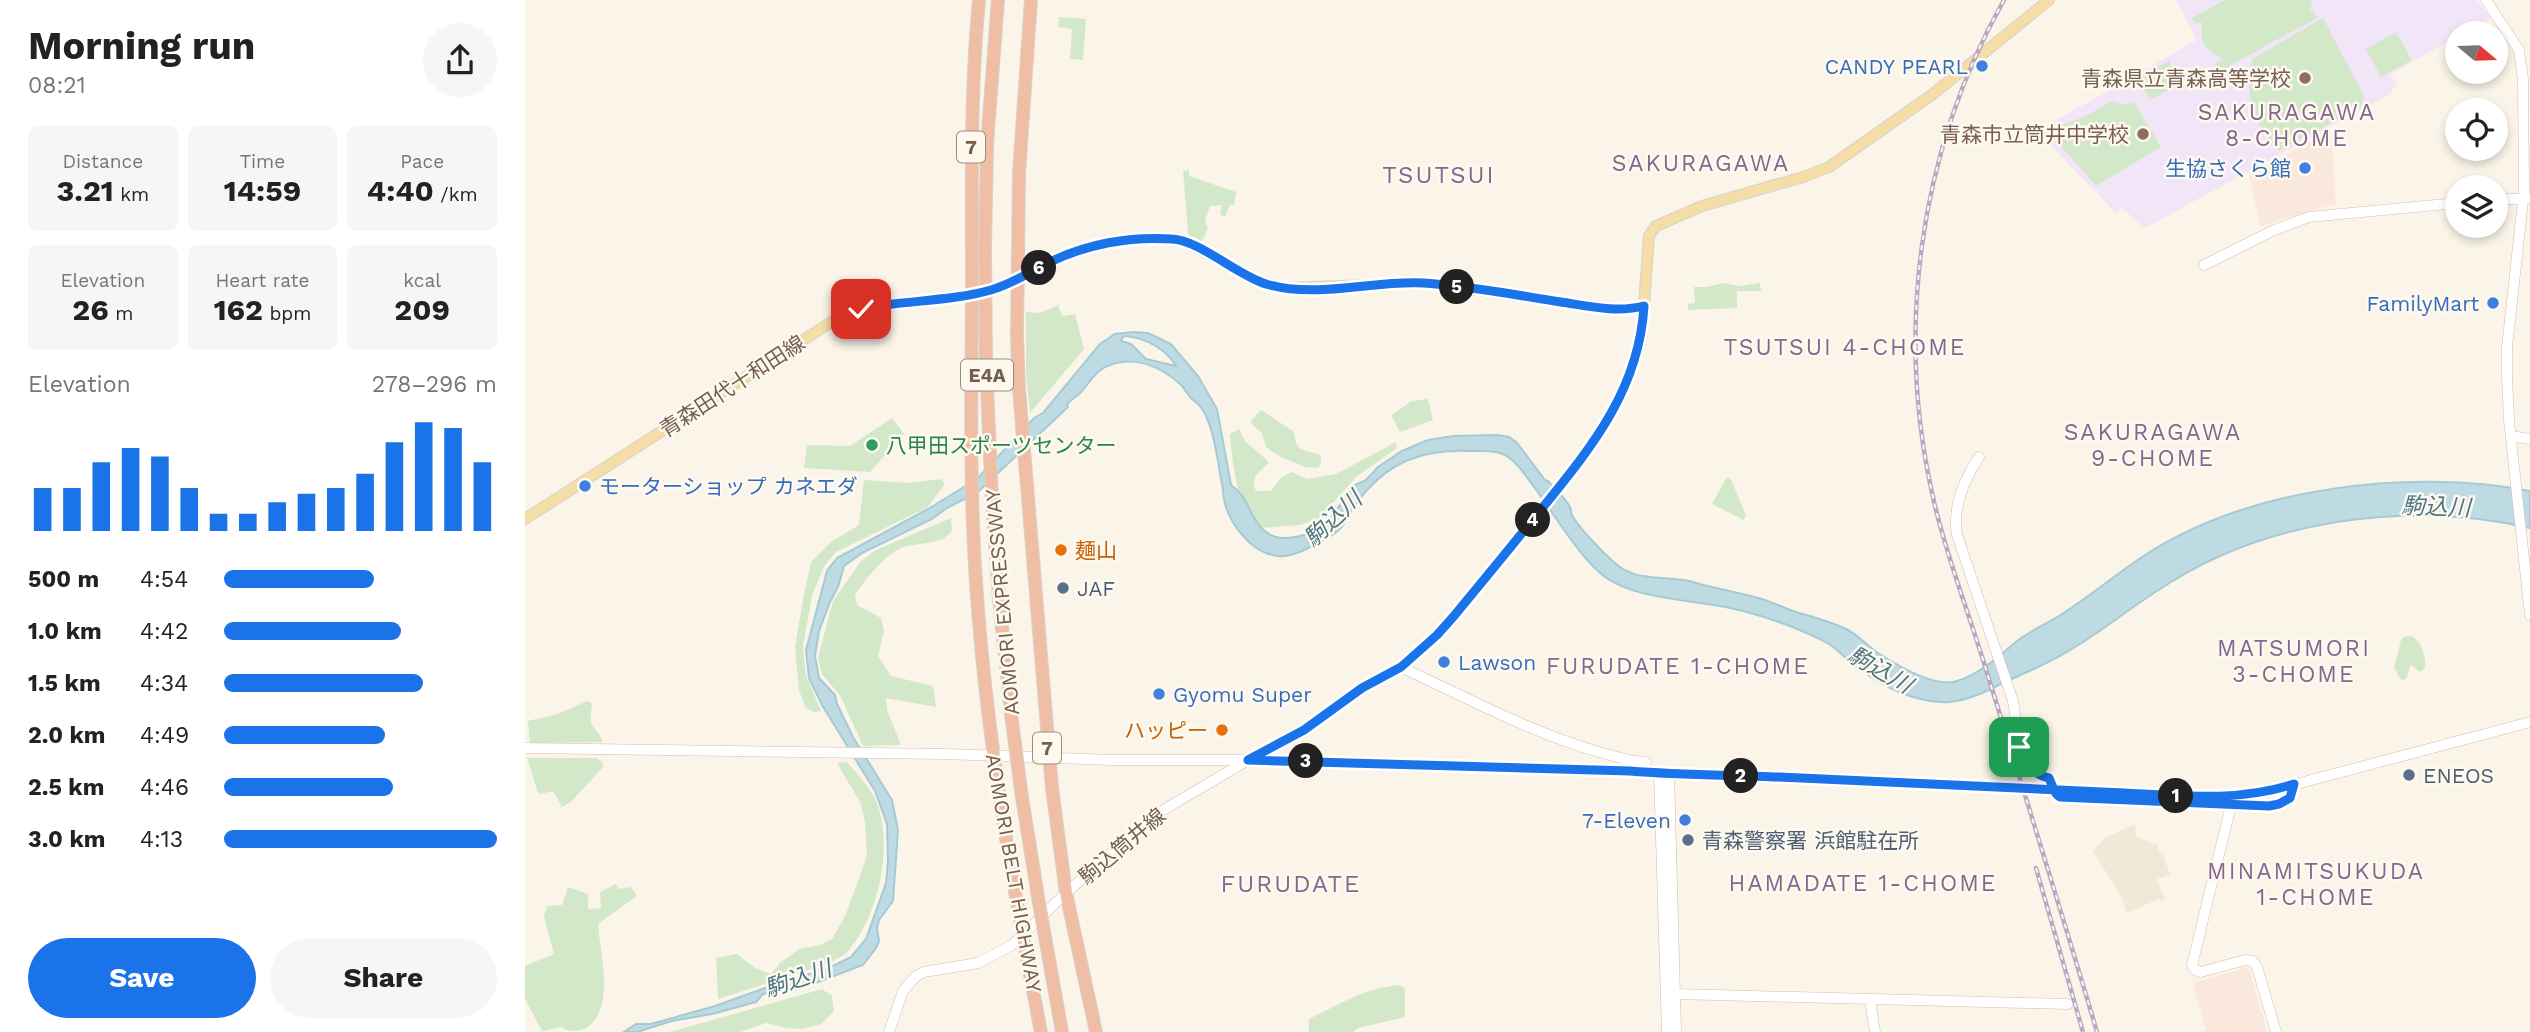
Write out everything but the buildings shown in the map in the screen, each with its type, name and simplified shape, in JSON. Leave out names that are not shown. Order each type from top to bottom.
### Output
[{"type":"highway","name":"AOMORI BELT HIGHWAY","points":[[979,0],[971,124],[970,410],[979,626],[993,756],[1022,936],[1041,1032]]},
{"type":"highway","name":"AOMORI EXPRESSWAY","points":[[998,0],[987,144],[985,249],[986,375],[992,501],[999,599],[1021,791],[1062,1032]]},
{"type":"highway","name":"7","points":[[1031,0],[1019,173],[1019,389],[1048,758],[1066,893],[1096,1032]]},
{"type":"main road","points":[[1644,306],[1650,236],[1656,226],[1702,206],[1829,167],[1933,94],[2049,0]]},
{"type":"main road","name":"青森田代十和田線","points":[[525,519],[836,319],[871,307],[972,295],[996,289],[1082,249],[1130,239],[1178,239],[1253,279],[1285,288],[1426,283],[1599,307],[1633,309],[1644,306]]},
{"type":"street","points":[[2486,0],[2525,49],[2527,198],[2507,347],[2511,436],[2530,615]]},
{"type":"street","points":[[2508,200],[2527,198]]},
{"type":"street","points":[[2204,265],[2272,231],[2309,217],[2445,204]]},
{"type":"street","name":"駒込筒井線","points":[[889,1032],[902,991],[916,976],[985,960],[1012,945],[1145,822],[1304,730],[1362,688],[1401,667],[1445,626],[1598,437],[1620,397],[1638,349],[1644,306]]},
{"type":"street","points":[[2511,436],[2530,439]]},
{"type":"street","points":[[1979,457],[1961,493],[1955,524],[1964,559],[2015,709],[2021,752],[2036,773],[2049,778],[2059,797],[2231,805],[2279,804],[2290,798],[2294,784]]},
{"type":"street","points":[[1401,667],[1513,721],[1558,739],[1626,761],[1646,762]]},
{"type":"street","points":[[525,748],[1248,760],[1664,773],[2207,797],[2270,791],[2530,722]]},
{"type":"street","points":[[1664,773],[1676,1032]]},
{"type":"street","points":[[1664,773],[1667,1032]]},
{"type":"street","points":[[2231,805],[2192,965],[2195,971],[2201,972],[2247,959],[2254,962],[2276,1032]]},
{"type":"street","points":[[1675,994],[2067,1004]]},
{"type":"street","points":[[1870,999],[1875,1032]]},
{"type":"shaded area","points":[[2176,0],[2477,0],[2491,18],[2486,21],[2445,21],[2445,44],[2390,74],[2397,84],[2390,94],[2145,228],[2122,208],[2117,213],[2111,208],[2037,131],[2197,40]]},
{"type":"shaded area","points":[[2328,132],[2332,145],[2336,204],[2260,225],[2249,175]]},
{"type":"shaded area","points":[[2135,824],[2136,837],[2158,845],[2170,875],[2157,879],[2165,899],[2127,913],[2121,896],[2093,851],[2104,838]]},
{"type":"shaded area","points":[[2247,967],[2267,1032],[2199,1032],[2206,1030],[2193,983]]},
{"type":"green space","points":[[2225,0],[2312,0],[2310,11],[2313,10],[2317,18],[2218,72],[2214,64],[2223,59],[2208,49],[2201,35],[2202,22],[2195,24],[2192,18]]},
{"type":"green space","points":[[1059,17],[1086,19],[1083,60],[1070,59],[1072,29],[1058,27]]},
{"type":"green space","points":[[2323,18],[2364,96],[2361,107],[2279,151],[2262,130],[2253,109],[2249,86],[2252,59]]},
{"type":"green space","points":[[2396,32],[2412,60],[2381,77],[2366,49]]},
{"type":"green space","points":[[2169,61],[2181,83],[2150,100],[2138,78]]},
{"type":"green space","points":[[2112,101],[2128,105],[2134,102],[2161,147],[2096,186],[2052,136],[2056,127],[2084,117]]},
{"type":"green space","points":[[1189,170],[1189,176],[1236,192],[1234,206],[1230,204],[1225,217],[1220,214],[1222,205],[1210,206],[1205,220],[1208,229],[1201,243],[1190,238],[1188,232],[1183,171]]},
{"type":"green space","points":[[1724,283],[1739,286],[1760,283],[1761,291],[1737,291],[1737,308],[1688,310],[1688,304],[1695,303],[1694,287]]},
{"type":"green space","points":[[1058,305],[1062,316],[1075,314],[1084,349],[1030,413],[1026,374],[1026,312],[1040,313]]},
{"type":"green space","points":[[1428,399],[1433,420],[1400,432],[1391,415],[1412,401]]},
{"type":"green space","points":[[1260,411],[1294,432],[1301,449],[1321,455],[1318,468],[1305,467],[1266,447],[1262,433],[1250,422]]},
{"type":"green space","name":"八甲田スポーツセンター","points":[[892,418],[904,434],[870,472],[804,468],[807,445],[850,446]]},
{"type":"green space","points":[[1239,429],[1245,441],[1269,462],[1255,478],[1256,491],[1271,491],[1281,478],[1291,472],[1308,479],[1336,474],[1396,442],[1397,448],[1356,477],[1319,519],[1300,525],[1259,528],[1245,507],[1234,472],[1230,434]]},
{"type":"green space","points":[[1727,477],[1731,480],[1746,515],[1744,520],[1712,504]]},
{"type":"green space","points":[[941,479],[945,484],[928,507],[836,552],[824,566],[812,596],[803,646],[806,675],[821,711],[814,712],[805,707],[799,690],[795,647],[811,562],[831,542],[859,525],[864,480],[908,483]]},
{"type":"green space","points":[[951,518],[952,531],[947,536],[935,542],[895,551],[875,569],[855,595],[857,605],[881,618],[884,631],[878,656],[891,676],[933,686],[936,707],[886,698],[887,710],[901,745],[863,746],[841,697],[822,674],[818,658],[833,601],[861,561],[876,550]]},
{"type":"green space","points":[[2411,636],[2423,650],[2425,668],[2420,672],[2411,665],[2406,679],[2401,680],[2394,668],[2401,640]]},
{"type":"green space","points":[[587,701],[592,703],[591,723],[603,742],[530,743],[528,721],[558,714]]},
{"type":"green space","points":[[527,758],[597,758],[603,767],[571,802],[562,807],[553,791],[540,794],[537,790]]},
{"type":"green space","points":[[847,762],[876,800],[884,842],[875,902],[859,937],[846,953],[830,963],[718,999],[716,958],[737,954],[755,968],[771,974],[780,963],[799,949],[820,945],[832,939],[846,914],[867,856],[861,804],[837,763]]},
{"type":"green space","points":[[616,884],[619,889],[631,887],[637,896],[598,924],[604,980],[601,1008],[586,1028],[570,1031],[561,1027],[542,1031],[525,999],[525,966],[554,954],[544,917],[547,906],[562,905],[568,887],[588,894],[588,909],[601,908],[600,892]]},
{"type":"green space","points":[[1400,985],[1405,989],[1405,1017],[1358,1028],[1353,1032],[1309,1032],[1309,1019],[1364,993]]},
{"type":"green space","points":[[822,989],[832,996],[834,1011],[821,1024],[802,1029],[766,1023],[740,1032],[670,1032]]},
{"type":"water","name":"駒込川","points":[[1148,333],[1171,344],[1198,376],[1217,409],[1231,485],[1242,495],[1260,526],[1275,537],[1292,538],[1321,530],[1355,485],[1366,480],[1378,467],[1402,451],[1428,440],[1453,436],[1509,437],[1565,500],[1583,530],[1623,569],[1648,577],[1684,580],[1753,597],[1828,622],[1851,632],[1898,665],[1939,682],[1957,681],[1981,669],[2022,637],[2070,609],[2145,555],[2187,532],[2233,513],[2281,499],[2383,483],[2483,484],[2530,491],[2530,528],[2483,520],[2434,516],[2337,522],[2289,532],[2198,566],[2042,666],[1972,697],[1937,702],[1898,692],[1886,686],[1863,672],[1829,644],[1784,624],[1730,608],[1641,593],[1605,577],[1587,560],[1516,464],[1496,452],[1437,452],[1407,461],[1379,478],[1367,490],[1336,532],[1291,555],[1277,556],[1266,553],[1247,540],[1227,510],[1212,433],[1201,407],[1179,383],[1162,371],[1135,362],[1115,364],[1097,373],[1067,404],[1068,407],[978,492],[932,519],[862,553],[844,566],[819,631],[815,656],[819,678],[835,695],[853,737],[892,800],[898,830],[893,901],[879,920],[879,941],[876,948],[863,965],[800,989],[763,994],[756,1002],[672,1021],[637,1032],[624,1032],[636,1024],[651,1024],[715,1006],[790,979],[825,970],[851,957],[866,939],[886,883],[887,824],[875,791],[822,705],[809,678],[806,650],[827,571],[837,558],[977,479],[1034,418],[1043,413],[1100,344],[1115,334]],"holes":[[[1123,337],[1133,337],[1161,350],[1176,366],[1146,359],[1131,344],[1121,341]]]},
{"type":"railway","points":[[2004,0],[1975,59],[1951,120],[1934,182],[1922,246],[1916,311],[1916,376],[1923,441],[1941,528],[2097,1032]]},
{"type":"railway","points":[[2036,868],[2083,1032]]},
{"type":"place","name":"CANDY PEARL","points":[[1982,66]]},
{"type":"place","name":"青森県立青森高等学校","points":[[2305,78]]},
{"type":"place","name":"青森市立筒井中学校","points":[[2143,134]]},
{"type":"place","name":"生協さくら館","points":[[2305,168]]},
{"type":"place","name":"FamilyMart","points":[[2493,303]]},
{"type":"place","name":"八甲田スポーツセンター","points":[[872,445]]},
{"type":"place","name":"モーターショップ カネエダ","points":[[585,486]]},
{"type":"place","name":"麺山","points":[[1061,550]]},
{"type":"place","name":"JAF","points":[[1063,588]]},
{"type":"place","name":"Lawson","points":[[1444,662]]},
{"type":"place","name":"Gyomu Super","points":[[1159,694]]},
{"type":"place","name":"ハッピー","points":[[1222,730]]},
{"type":"place","name":"ENEOS","points":[[2409,775]]},
{"type":"place","name":"7-Eleven","points":[[1685,820]]},
{"type":"place","name":"青森警察署 浜館駐在所","points":[[1688,840]]},
{"type":"district","name":"SAKURAGAWA 8-CHOME","points":[[2287,125]]},
{"type":"district","name":"SAKURAGAWA","points":[[1701,163]]},
{"type":"district","name":"TSUTSUI","points":[[1439,175]]},
{"type":"district","name":"TSUTSUI 4-CHOME","points":[[1845,347]]},
{"type":"district","name":"SAKURAGAWA 9-CHOME","points":[[2153,445]]},
{"type":"district","name":"MATSUMORI 3-CHOME","points":[[2294,661]]},
{"type":"district","name":"FURUDATE 1-CHOME","points":[[1678,666]]},
{"type":"district","name":"HAMADATE 1-CHOME","points":[[1863,883]]},
{"type":"district","name":"FURUDATE","points":[[1291,884]]},
{"type":"district","name":"MINAMITSUKUDA 1-CHOME","points":[[2316,884]]},
{"type":"route","points":[[861,309],[972,295],[996,289],[1082,249],[1130,239],[1167,238],[1190,244],[1253,279],[1285,288],[1426,283],[1617,309],[1644,306],[1635,361],[1620,397],[1598,437],[1454,616],[1401,667],[1362,688],[1304,730],[1248,760],[1769,776],[2038,789],[2111,793],[2207,797],[2262,792],[2294,784],[2290,798],[2269,806],[2059,797],[2056,793],[2052,786],[2049,778],[2038,775],[2029,766],[2019,747]]}]
